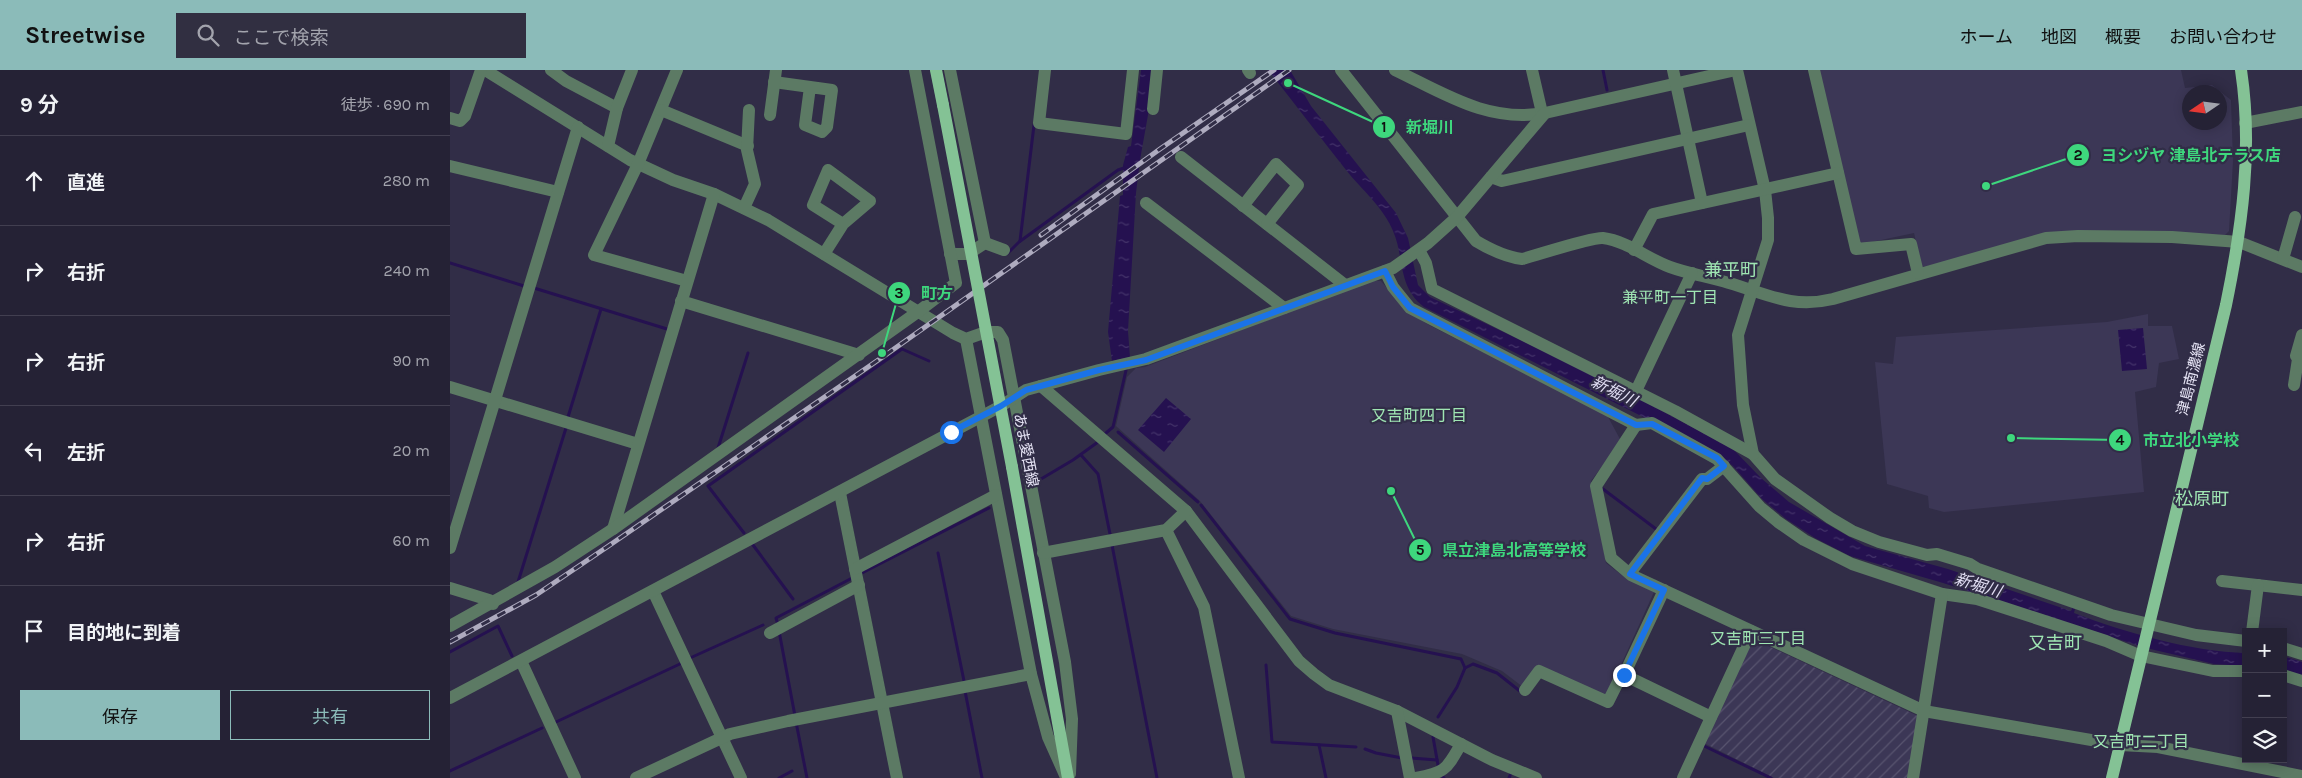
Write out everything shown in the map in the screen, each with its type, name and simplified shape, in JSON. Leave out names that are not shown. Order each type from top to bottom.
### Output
[{"type":"main road","name":"あま愛西線","points":[[936,70],[1012,467],[1068,778]]},
{"type":"main road","name":"津島南濃線","points":[[2112,778],[2226,305],[2239,242],[2246,176],[2242,70]]},
{"type":"street","points":[[450,118],[460,121],[465,116],[481,70]]},
{"type":"street","points":[[486,70],[638,164],[674,180],[714,194],[768,220],[966,339],[1030,674],[1048,737],[1068,778]]},
{"type":"street","points":[[608,146],[617,108],[632,70]]},
{"type":"street","points":[[677,70],[638,164],[594,255],[688,282]]},
{"type":"street","points":[[450,626],[493,604],[555,567],[613,528],[919,312],[956,283],[915,70]]},
{"type":"street","points":[[950,70],[985,243]]},
{"type":"street","points":[[1045,70],[1039,123],[1126,134],[1134,70]]},
{"type":"street","points":[[1153,109],[1157,70]]},
{"type":"street","points":[[1395,70],[1468,105],[1488,112],[1513,116],[1543,113],[1736,70],[1765,190],[1768,218],[1768,240],[1741,325],[1738,343],[1743,405],[1753,454]]},
{"type":"street","points":[[1532,70],[1543,113]]},
{"type":"street","points":[[1672,70],[1702,203]]},
{"type":"street","points":[[1814,70],[1856,249],[1911,244],[1918,273]]},
{"type":"street","points":[[1344,71],[1476,241],[1490,250],[1510,258],[1522,259],[1602,238],[1617,242],[1670,267],[1776,299],[1801,303],[1816,303],[2046,238],[2116,236],[2239,242],[2302,267]]},
{"type":"street","points":[[556,72],[617,108]]},
{"type":"street","points":[[770,115],[775,76],[810,87]]},
{"type":"street","points":[[661,110],[748,146]]},
{"type":"street","points":[[744,208],[755,184],[748,146],[749,110]]},
{"type":"street","points":[[2245,123],[2302,112]]},
{"type":"street","points":[[450,698],[840,493],[1026,390],[1110,367],[1146,360],[1389,269],[1416,252],[1457,217],[1543,113]]},
{"type":"street","points":[[1491,177],[1502,181],[1749,125]]},
{"type":"street","points":[[450,548],[578,127]]},
{"type":"street","points":[[1181,158],[1345,285]]},
{"type":"street","points":[[1243,206],[1276,164],[1298,185],[1267,224]]},
{"type":"street","points":[[450,166],[558,192]]},
{"type":"street","points":[[824,254],[843,224],[870,200],[828,170],[814,205],[843,224]]},
{"type":"street","points":[[1634,250],[1653,214],[1838,173]]},
{"type":"street","points":[[936,183],[971,175]]},
{"type":"street","points":[[613,528],[714,194]]},
{"type":"street","points":[[1146,203],[1284,308]]},
{"type":"street","points":[[2284,259],[2295,217]]},
{"type":"street","points":[[950,254],[968,254],[985,243]]},
{"type":"street","points":[[985,243],[1004,250]]},
{"type":"street","points":[[1416,252],[1426,262],[1432,289],[1636,391],[1753,454],[1775,479],[1798,496],[1830,518],[1870,539],[1927,555],[1937,554],[1970,564],[1978,569],[2148,627],[2242,641]]},
{"type":"street","points":[[1389,269],[1393,287],[1410,308],[1636,425],[1652,424],[1717,458],[1760,507],[1804,540],[1852,564],[1942,594],[1977,599],[2142,653],[2213,671],[2242,671]]},
{"type":"street","points":[[1636,391],[1692,273]]},
{"type":"street","points":[[681,301],[859,354]]},
{"type":"street","points":[[966,339],[986,332],[998,332],[1003,340],[1064,662],[1070,710],[1068,778]]},
{"type":"street","points":[[2294,385],[2298,359],[2296,356],[2302,335]]},
{"type":"street","points":[[1041,386],[1186,511],[1294,653],[1314,674],[1329,685],[1397,711],[1461,744],[1532,777]]},
{"type":"street","points":[[450,387],[638,444]]},
{"type":"street","points":[[1636,425],[1596,486],[1611,558],[1630,574],[1924,711],[2120,745],[2158,747],[2302,776]]},
{"type":"street","points":[[1630,574],[1702,478],[1707,479],[1724,466]]},
{"type":"street","points":[[840,493],[897,778]]},
{"type":"street","points":[[776,630],[857,577],[996,495]]},
{"type":"street","points":[[1043,553],[1166,530],[1186,511]]},
{"type":"street","points":[[1166,530],[1204,607],[1239,778]]},
{"type":"street","points":[[2222,581],[2302,590]]},
{"type":"street","points":[[2253,628],[2258,585]]},
{"type":"street","points":[[450,588],[489,600],[493,604]]},
{"type":"street","points":[[1525,690],[1539,671],[1608,702],[1620,678],[1624,675],[1664,590]]},
{"type":"street","points":[[653,591],[741,778]]},
{"type":"street","points":[[1913,778],[1942,594]]},
{"type":"street","points":[[1683,778],[1751,631]]},
{"type":"street","points":[[2287,649],[2302,654]]},
{"type":"street","points":[[521,661],[575,778]]},
{"type":"street","points":[[636,778],[722,737],[795,719],[1030,674]]},
{"type":"street","points":[[1624,675],[1711,717]]},
{"type":"street","points":[[2287,676],[2302,681]]},
{"type":"street","points":[[1397,711],[1410,778]]},
{"type":"street","points":[[1416,778],[1439,773],[1449,765],[1461,744]]},
{"type":"shaded area","points":[[1819,70],[2181,70],[2184,85],[2182,85],[2182,130],[2227,130],[2227,97],[2231,100],[2233,161],[2229,231],[2225,235],[2115,231],[1922,267],[1914,233],[1858,245]]},
{"type":"shaded area","points":[[1370,281],[1381,281],[1406,311],[1429,325],[1607,415],[1621,441],[1591,481],[1606,563],[1623,576],[1654,592],[1606,698],[1538,668],[1523,687],[1502,671],[1462,654],[1333,629],[1291,616],[1200,501],[1116,426],[1127,377],[1136,368],[1145,367]]},
{"type":"shaded area","points":[[2148,314],[2148,326],[2172,326],[2179,359],[2159,363],[2156,387],[2135,392],[2144,492],[1944,512],[1929,508],[1928,496],[1887,484],[1875,362],[1893,364],[1896,337],[2107,322]]},
{"type":"shaded area","points":[[1751,638],[1920,717],[1910,778],[1774,778],[1702,742]]},
{"type":"water","points":[[1141,70],[1156,70],[1136,193],[1128,331],[1130,357],[1112,361],[1108,332],[1120,196],[1123,195],[1123,165],[1128,147],[1131,146]]},
{"type":"water","points":[[1268,70],[1290,70],[1311,106],[1396,213],[1408,238],[1418,285],[1430,297],[1604,380],[1733,449],[1761,478],[1789,502],[1865,546],[1948,569],[2071,611],[2072,608],[2075,609],[2074,613],[2136,634],[2203,649],[2242,653],[2242,666],[2214,664],[2146,648],[1943,583],[1850,556],[1815,538],[1786,519],[1762,499],[1733,466],[1719,455],[1424,307],[1415,299],[1405,281],[1397,241],[1384,214],[1346,170]]},
{"type":"water","points":[[2143,328],[2147,369],[2122,371],[2118,330]]},
{"type":"water","points":[[1166,398],[1191,419],[1164,452],[1138,430]]},
{"type":"water","points":[[2287,657],[2302,662],[2302,676],[2287,670]]},
{"type":"waterway","points":[[1603,70],[1607,90]]},
{"type":"waterway","points":[[1020,241],[1034,125]]},
{"type":"waterway","points":[[1008,253],[1019,242],[1118,170],[1124,168]]},
{"type":"waterway","points":[[450,263],[524,286]]},
{"type":"waterway","points":[[534,288],[667,329]]},
{"type":"waterway","points":[[568,417],[601,309]]},
{"type":"waterway","points":[[744,533],[708,486],[902,349],[929,361]]},
{"type":"waterway","points":[[718,448],[748,353]]},
{"type":"waterway","points":[[1106,433],[1113,427],[1127,366]]},
{"type":"waterway","points":[[518,582],[566,428]]},
{"type":"waterway","points":[[1118,432],[1198,502]]},
{"type":"waterway","points":[[1041,479],[1098,442]]},
{"type":"waterway","points":[[1081,455],[1098,474],[1110,534]]},
{"type":"waterway","points":[[1603,489],[1656,529]]},
{"type":"waterway","points":[[1201,505],[1290,619],[1335,633],[1461,659],[1465,668],[1457,687],[1438,717]]},
{"type":"waterway","points":[[860,574],[989,508]]},
{"type":"waterway","points":[[753,545],[793,599]]},
{"type":"waterway","points":[[1112,545],[1157,778]]},
{"type":"waterway","points":[[938,553],[964,681]]},
{"type":"waterway","points":[[778,625],[776,618],[854,577]]},
{"type":"waterway","points":[[690,658],[763,625]]},
{"type":"waterway","points":[[450,652],[498,626],[512,656]]},
{"type":"waterway","points":[[779,631],[795,716]]},
{"type":"waterway","points":[[556,722],[682,663]]},
{"type":"waterway","points":[[1465,668],[1473,664],[1497,673],[1521,692]]},
{"type":"waterway","points":[[1266,665],[1272,742],[1356,747]]},
{"type":"waterway","points":[[965,691],[982,778]]},
{"type":"waterway","points":[[796,722],[807,778]]},
{"type":"waterway","points":[[450,771],[542,728]]},
{"type":"waterway","points":[[1433,737],[1438,765]]},
{"type":"waterway","points":[[1319,745],[1326,778]]},
{"type":"waterway","points":[[1702,745],[1771,778]]},
{"type":"waterway","points":[[1365,749],[1402,758]]},
{"type":"waterway","points":[[1411,758],[1437,760]]},
{"type":"waterway","points":[[779,778],[792,771]]},
{"type":"waterway","points":[[1509,778],[1511,773]]},
{"type":"railway","points":[[1041,235],[1274,70]]},
{"type":"railway","points":[[450,642],[536,595],[607,547],[884,356],[1289,70]]},
{"type":"place","name":"新堀川","points":[[1288,83]]},
{"type":"place","name":"ヨシヅヤ 津島北テラス店","points":[[1986,186]]},
{"type":"place","name":"町方","points":[[882,353]]},
{"type":"place","name":"市立北小学校","points":[[2011,438]]},
{"type":"place","name":"県立津島北高等学校","points":[[1391,491]]},
{"type":"district","name":"兼平町","points":[[1731,270]]},
{"type":"district","name":"兼平町一丁目","points":[[1670,297]]},
{"type":"district","name":"又吉町四丁目","points":[[1419,415]]},
{"type":"district","name":"松原町","points":[[2202,499]]},
{"type":"district","name":"又吉町三丁目","points":[[1758,638]]},
{"type":"district","name":"又吉町","points":[[2055,643]]},
{"type":"district","name":"又吉町二丁目","points":[[2141,741]]},
{"type":"route","points":[[951,432],[1001,406],[1026,390],[1099,370],[1146,360],[1385,271],[1393,287],[1410,308],[1636,425],[1652,424],[1717,458],[1724,466],[1707,479],[1702,478],[1630,574],[1664,590],[1624,675]]}]
